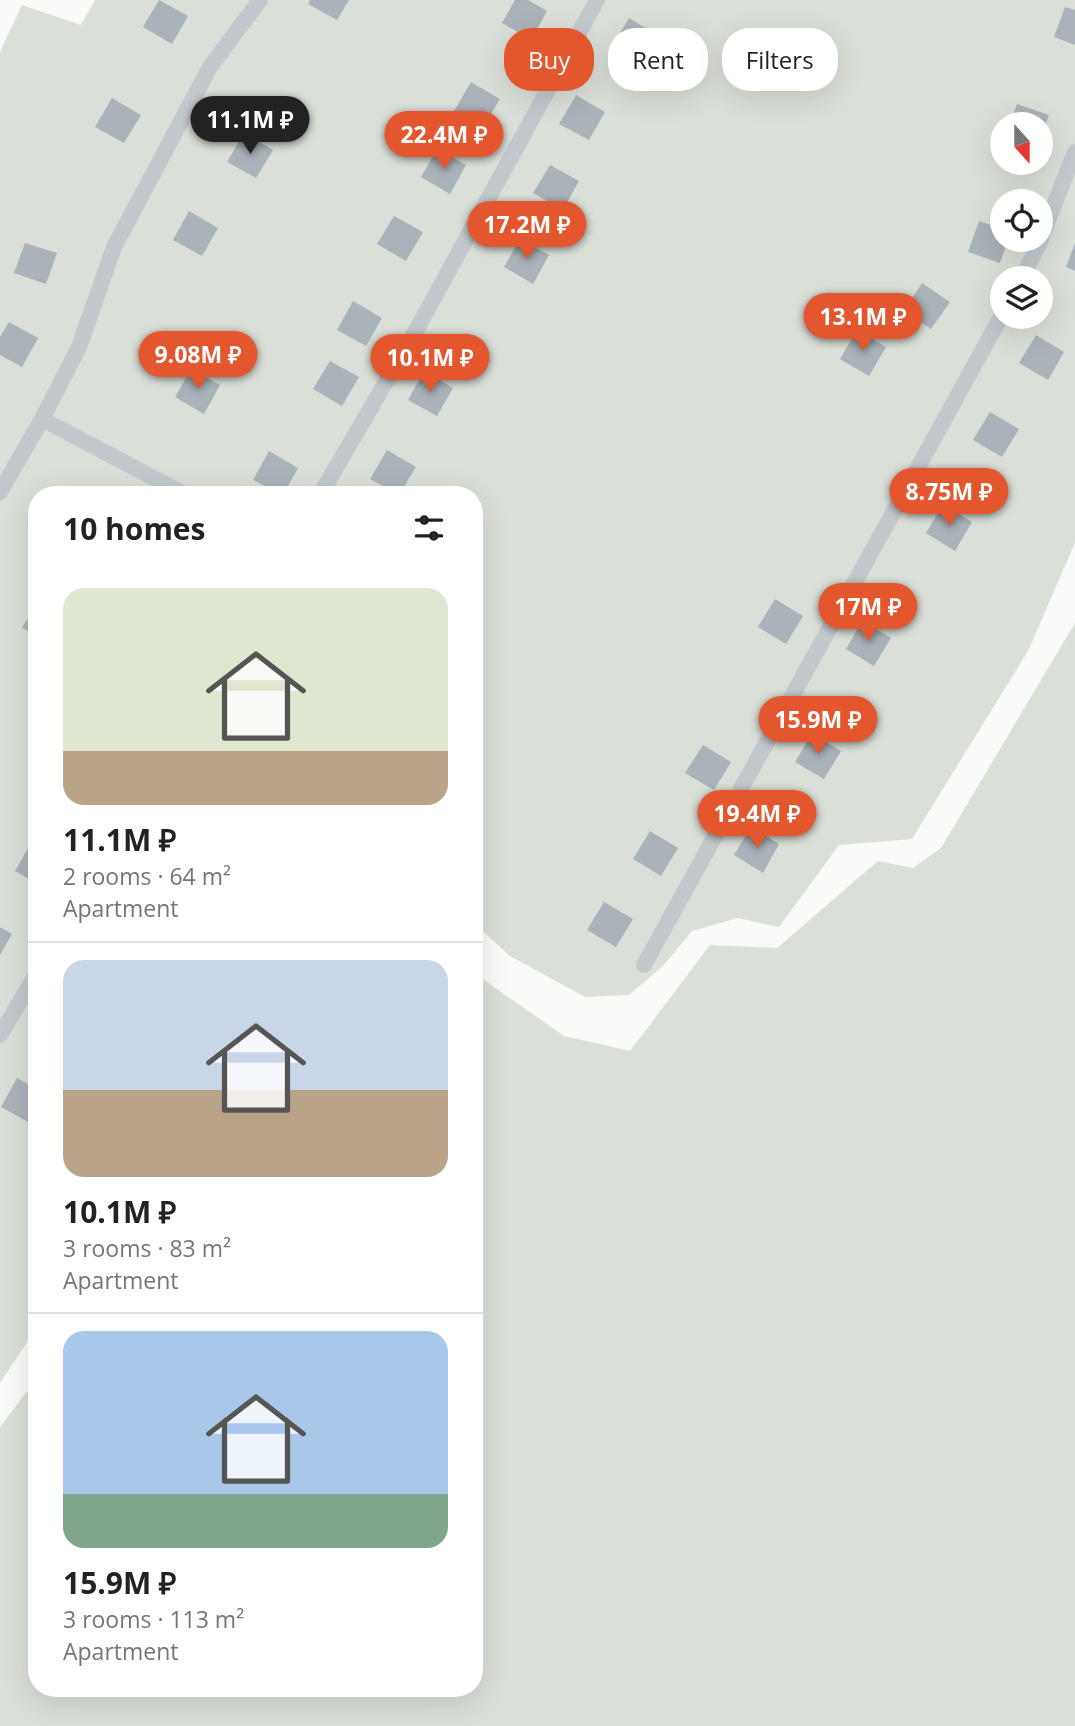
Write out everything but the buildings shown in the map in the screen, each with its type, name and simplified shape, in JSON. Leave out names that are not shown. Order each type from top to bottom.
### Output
[{"type":"lane","points":[[0,492],[79,347],[114,247],[210,67],[260,0]]},
{"type":"lane","points":[[325,486],[418,327],[597,0]]},
{"type":"lane","points":[[1053,208],[1075,152]]},
{"type":"lane","points":[[643,965],[994,329]]},
{"type":"lane","points":[[42,419],[169,486]]},
{"type":"lane","points":[[0,1035],[28,988]]},
{"type":"shaded area","points":[[95,0],[1075,0],[1075,543],[1028,651],[912,839],[839,845],[779,927],[738,918],[692,931],[663,966],[629,995],[585,997],[510,956],[483,931],[483,486],[28,486],[28,1341],[0,1383],[0,52],[22,5],[81,25]]},
{"type":"shaded area","points":[[1075,623],[1075,1726],[0,1726],[0,1427],[28,1390],[28,1697],[483,1697],[483,979],[564,1036],[630,1051],[710,945],[777,948],[878,861],[913,868],[941,848]]}]
